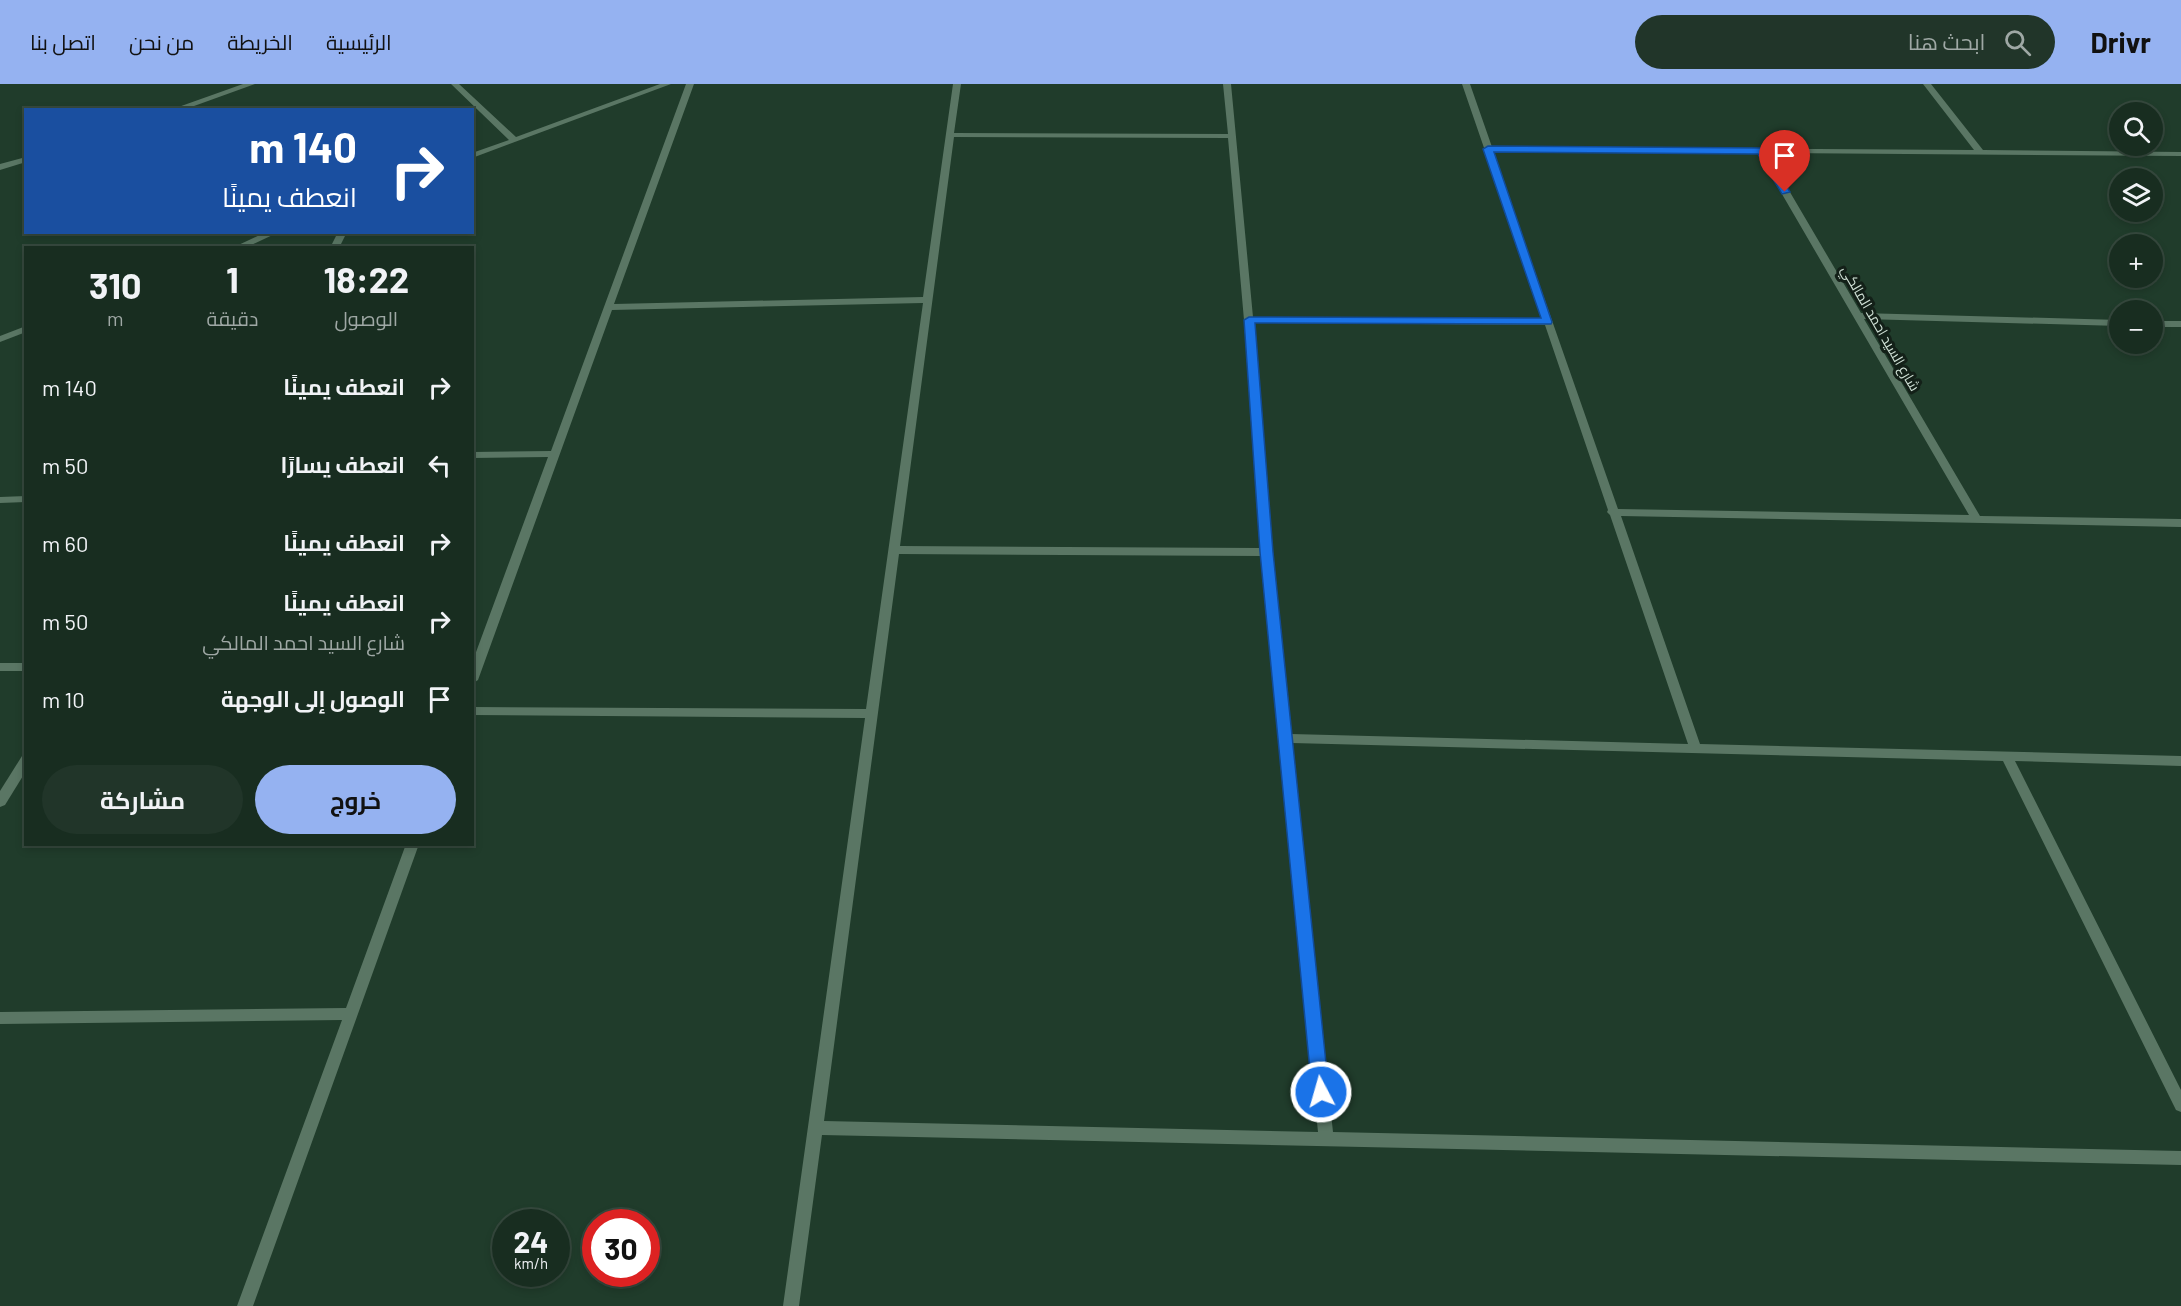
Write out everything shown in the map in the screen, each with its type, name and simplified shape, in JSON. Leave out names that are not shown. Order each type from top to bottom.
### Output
[{"type":"street","points":[[180,108],[251,84]]},
{"type":"street","points":[[456,84],[514,140]]},
{"type":"street","points":[[474,155],[667,84]]},
{"type":"street","points":[[474,676],[690,84]]},
{"type":"street","points":[[791,1306],[957,84]]},
{"type":"street","points":[[1227,84],[1249,320],[1266,552],[1326,1139]]},
{"type":"street","points":[[1466,84],[1612,512],[1696,749]]},
{"type":"street","points":[[1927,84],[1980,153]]},
{"type":"street","points":[[950,135],[1232,136]]},
{"type":"street","points":[[1488,149],[2181,154]]},
{"type":"street","name":"شارع السيد احمد المالكي","points":[[1761,151],[1977,519]]},
{"type":"street","points":[[0,167],[24,160]]},
{"type":"street","points":[[241,246],[270,234]]},
{"type":"street","points":[[608,307],[928,300]]},
{"type":"street","points":[[1858,316],[2109,323]]},
{"type":"street","points":[[1249,320],[1547,322]]},
{"type":"street","points":[[2163,324],[2181,324]]},
{"type":"street","points":[[0,339],[24,330]]},
{"type":"street","points":[[474,455],[555,454]]},
{"type":"street","points":[[0,500],[24,499]]},
{"type":"street","points":[[1612,512],[2181,523]]},
{"type":"street","points":[[894,550],[1266,552]]},
{"type":"street","points":[[0,667],[24,667]]},
{"type":"street","points":[[474,711],[872,714]]},
{"type":"street","points":[[1285,738],[2181,761]]},
{"type":"street","points":[[2007,757],[2181,1105]]},
{"type":"street","points":[[0,802],[24,762]]},
{"type":"street","points":[[245,1306],[412,846]]},
{"type":"street","points":[[0,1018],[351,1014]]},
{"type":"street","points":[[816,1128],[2181,1158]]},
{"type":"route","points":[[1321,1092],[1266,552],[1249,320],[1547,322],[1488,149],[1761,151],[1785,192]]}]
